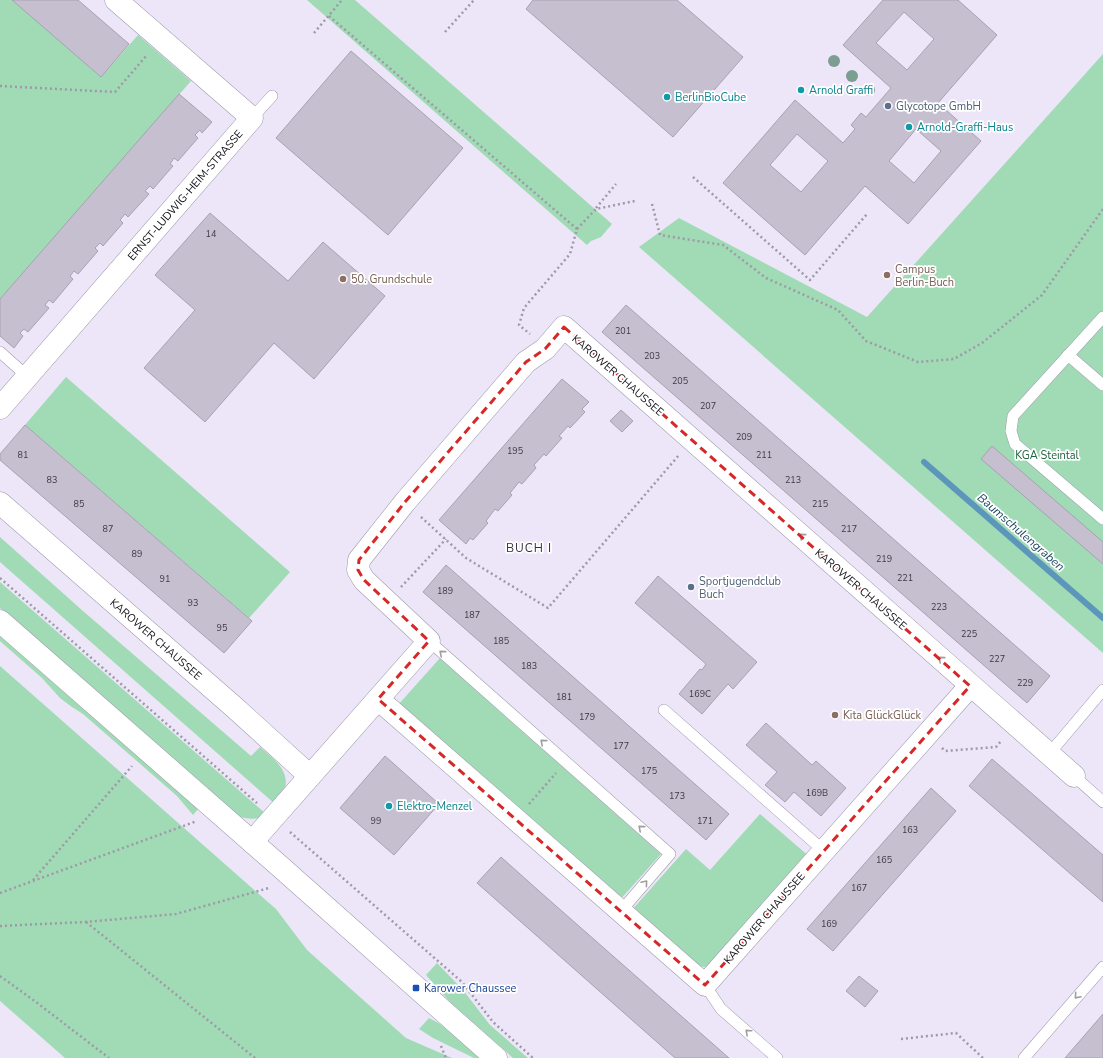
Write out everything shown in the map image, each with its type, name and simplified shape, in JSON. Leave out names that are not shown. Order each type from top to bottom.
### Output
[{"type":"street","points":[[116,0],[252,118]]},
{"type":"street","name":"ERNST-LUDWIG-HEIM-STRASSE","points":[[0,408],[252,118]]},
{"type":"street","name":"KAROWER CHAUSSEE","points":[[429,641],[364,580],[358,570],[359,560],[405,502],[526,362],[546,349],[564,327],[1074,776]]},
{"type":"street","name":"KAROWER CHAUSSEE","points":[[0,503],[310,776]]},
{"type":"street","points":[[0,621],[496,1058]]},
{"type":"street","points":[[252,842],[429,641]]},
{"type":"street","name":"KAROWER CHAUSSEE","points":[[705,985],[970,686]]},
{"type":"street","points":[[378,699],[705,985]]},
{"type":"lane","points":[[252,118],[272,96]]},
{"type":"lane","points":[[1103,316],[1013,416],[1011,431],[1015,444],[1103,519]]},
{"type":"lane","points":[[0,352],[28,377]]},
{"type":"lane","points":[[1068,356],[1103,386]]},
{"type":"lane","name":"KAROWER CHAUSSEE","points":[[429,641],[670,854],[621,911]]},
{"type":"lane","points":[[1049,754],[1103,690]]},
{"type":"lane","points":[[664,710],[824,851]]},
{"type":"lane","name":"KAROWER CHAUSSEE","points":[[1074,776],[1103,802]]},
{"type":"lane","points":[[1024,1058],[1103,967]]},
{"type":"lane","points":[[705,985],[721,1009],[777,1058]]},
{"type":"path","points":[[314,33],[342,0]]},
{"type":"path","points":[[445,32],[474,0]]},
{"type":"path","points":[[329,16],[577,229]]},
{"type":"path","points":[[0,86],[115,92],[151,52]]},
{"type":"path","points":[[694,177],[810,280],[867,214]]},
{"type":"path","points":[[546,349],[519,325],[524,308],[570,254],[577,229],[596,209],[616,184]]},
{"type":"path","points":[[596,209],[635,201]]},
{"type":"path","points":[[652,204],[660,236],[722,245],[766,278],[838,310],[866,341],[918,362],[954,359],[982,343],[1042,295],[1103,209]]},
{"type":"path","points":[[405,502],[466,558],[548,608],[692,439]]},
{"type":"path","points":[[387,602],[446,539]]},
{"type":"path","points":[[927,734],[945,751],[996,747],[1015,725]]},
{"type":"path","points":[[515,820],[566,762]]},
{"type":"path","points":[[33,880],[135,763]]},
{"type":"path","points":[[0,893],[197,821]]},
{"type":"path","points":[[0,926],[86,922],[176,914],[269,888]]},
{"type":"path","points":[[86,922],[254,1058]]},
{"type":"path","points":[[0,976],[109,1058]]},
{"type":"path","points":[[901,1039],[956,1033],[982,1058]]},
{"type":"path","points":[[441,1046],[446,1058]]},
{"type":"highlighted area","points":[[564,327],[970,686],[705,985],[378,699],[429,641],[364,580],[358,570],[359,560],[405,502],[526,362],[545,349]]},
{"type":"green space","points":[[0,0],[13,0],[101,77],[138,35],[191,81],[0,299]]},
{"type":"green space","points":[[307,0],[355,0],[612,224],[601,237],[591,241],[587,245]]},
{"type":"green space","name":"KGA Steintal","points":[[1103,54],[1103,653],[639,247],[679,218],[867,317]]},
{"type":"green space","points":[[66,377],[290,572],[249,618],[25,425]]},
{"type":"green space","points":[[0,537],[251,756],[260,747],[274,759],[282,769],[286,781],[284,790],[275,804],[0,562]]},
{"type":"green space","points":[[0,582],[266,814],[259,818],[252,819],[237,816],[0,608]]},
{"type":"green space","points":[[0,636],[198,809],[193,815],[177,796],[83,714],[60,698],[42,678],[0,641]]},
{"type":"green space","points":[[440,658],[661,854],[619,901],[398,705]]},
{"type":"green space","points":[[0,666],[276,909],[307,950],[406,1038],[452,1058],[65,1058],[0,1001]]},
{"type":"green space","points":[[760,814],[811,858],[711,966],[704,967],[695,965],[631,911],[686,849],[710,870]]},
{"type":"green space","points":[[437,963],[463,990],[490,1025],[528,1058],[513,1058],[449,1001],[426,975]]},
{"type":"green space","points":[[429,1018],[440,1024],[480,1058],[474,1058],[433,1038],[419,1029]]},
{"type":"building","points":[[12,0],[78,0],[129,44],[101,77]]},
{"type":"building","name":"BerlinBioCube","points":[[533,0],[677,0],[743,57],[673,137],[526,9]]},
{"type":"building","name":"Arnold-Graffi-Haus","points":[[883,0],[958,0],[997,35],[938,103],[981,141],[908,224],[865,186],[805,255],[723,183],[795,100],[843,143],[855,129],[851,125],[861,113],[866,117],[891,88],[843,45]],"holes":[[[904,12],[934,39],[907,70],[876,43]],[[916,129],[941,151],[914,183],[889,161]],[[797,134],[828,161],[801,192],[770,165]]]},
{"type":"building","points":[[351,51],[463,148],[388,235],[276,138]]},
{"type":"building","points":[[179,94],[212,122],[202,133],[200,130],[195,135],[198,138],[178,161],[174,158],[170,164],[173,166],[153,189],[150,186],[145,191],[149,194],[128,217],[125,214],[120,220],[123,223],[103,246],[100,243],[95,248],[98,251],[78,274],[74,271],[70,276],[73,279],[53,303],[49,300],[45,305],[49,308],[28,332],[24,329],[20,333],[23,336],[14,348],[0,336],[0,299]]},
{"type":"building","points":[[210,213],[288,281],[323,242],[385,296],[314,379],[274,343],[205,422],[144,368],[195,310],[155,275]]},
{"type":"building","points":[[626,305],[1050,676],[1027,703],[602,332]]},
{"type":"building","points":[[562,379],[589,402],[582,409],[585,412],[570,428],[568,426],[559,436],[562,438],[546,456],[544,454],[534,465],[536,468],[522,484],[519,482],[510,493],[512,495],[498,511],[495,509],[486,521],[488,523],[473,540],[470,538],[466,544],[439,520]]},
{"type":"building","points":[[621,410],[633,421],[622,432],[610,421]]},
{"type":"building","points":[[25,425],[252,621],[224,653],[0,460],[0,454]]},
{"type":"building","points":[[992,446],[1103,542],[1103,564],[981,459]]},
{"type":"building","points":[[446,565],[729,814],[706,840],[423,592]]},
{"type":"building","points":[[658,576],[757,662],[733,689],[728,684],[702,714],[679,694],[706,664],[635,603]]},
{"type":"building","points":[[766,723],[812,765],[816,761],[846,788],[821,816],[794,792],[785,802],[765,785],[777,772],[746,745]]},
{"type":"building","name":"Elektro-Menzel","points":[[385,756],[439,804],[394,855],[340,808]]},
{"type":"building","points":[[992,759],[1103,855],[1103,902],[969,786]]},
{"type":"building","points":[[931,788],[956,811],[833,951],[807,929]]},
{"type":"building","points":[[501,857],[729,1058],[675,1058],[477,883]]},
{"type":"building","points":[[859,976],[878,991],[865,1007],[846,991]]},
{"type":"building","points":[[1103,1014],[1103,1058],[1065,1058]]},
{"type":"waterway","name":"Baumschulengraben","points":[[924,462],[1103,618]]},
{"type":"place","name":"Arnold Graffi","points":[[801,90]]},
{"type":"place","name":"BerlinBioCube","points":[[667,97]]},
{"type":"place","name":"Glycotope GmbH","points":[[888,106]]},
{"type":"place","name":"Arnold-Graffi-Haus","points":[[909,127]]},
{"type":"place","name":"Campus Berlin-Buch","points":[[887,275]]},
{"type":"place","name":"50. Grundschule","points":[[343,279]]},
{"type":"place","name":"Sportjugendclub Buch","points":[[691,587]]},
{"type":"place","name":"Kita GlückGlück","points":[[835,715]]},
{"type":"place","name":"Elektro-Menzel","points":[[389,806]]},
{"type":"place","name":"Karower Chaussee","points":[[416,988]]},
{"type":"district","name":"BUCH I","points":[[529,548]]}]
